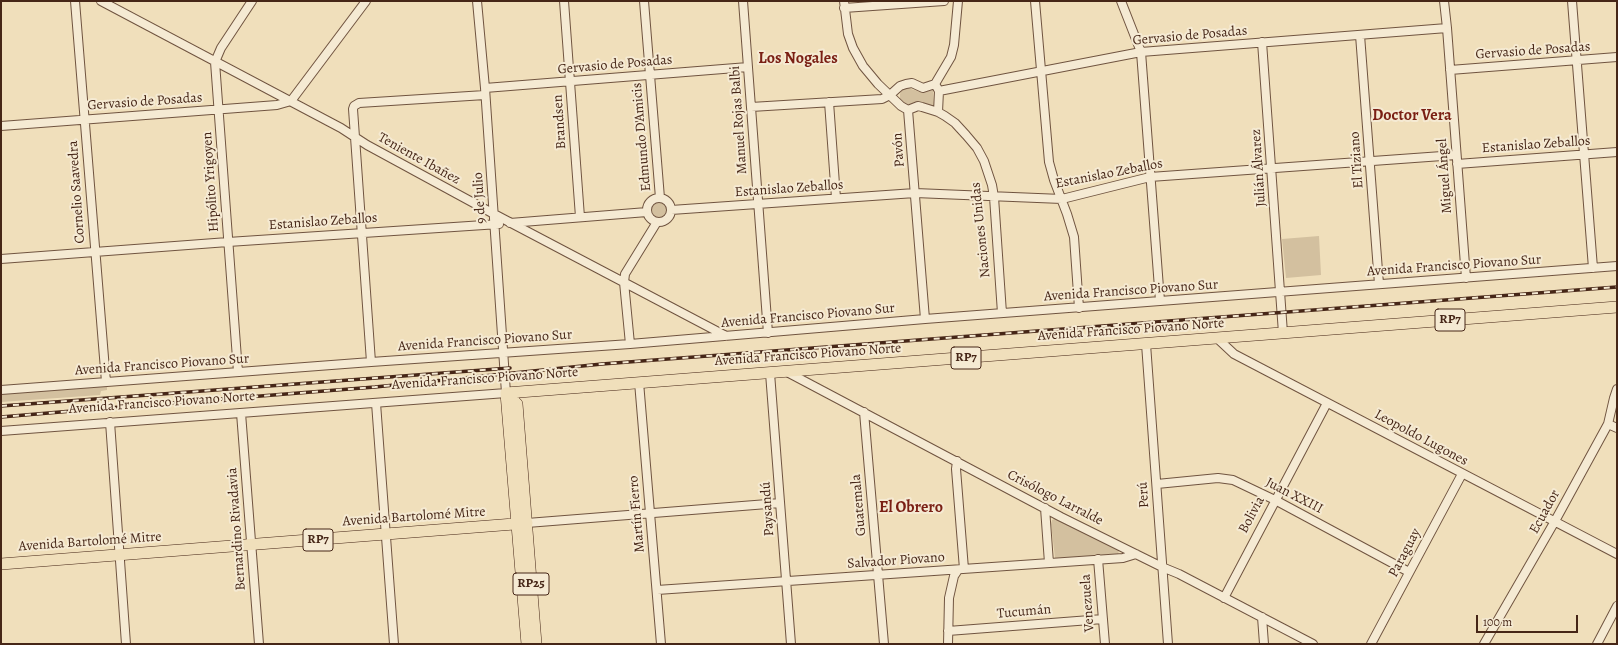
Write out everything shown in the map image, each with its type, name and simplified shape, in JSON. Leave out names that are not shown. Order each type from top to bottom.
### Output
[{"type":"main road","name":"Avenida Francisco Piovano Norte","points":[[506,393],[1617,308]]},
{"type":"main road","points":[[506,393],[521,524]]},
{"type":"main road","name":"Avenida Bartolomé Mitre","points":[[1,564],[521,524]]},
{"type":"main road","name":"RP25","points":[[521,524],[527,644]]},
{"type":"main road","name":"RP25","points":[[521,524],[536,644]]},
{"type":"street","name":"Cornelio Saavedra","points":[[75,1],[106,382]]},
{"type":"street","points":[[215,62],[221,48],[252,1]]},
{"type":"street","points":[[291,101],[366,1]]},
{"type":"street","name":"9 de Julio","points":[[477,1],[485,91],[506,393]]},
{"type":"street","name":"Brandsen","points":[[564,1],[580,217]]},
{"type":"street","name":"Edmundo D'Amicis","points":[[644,1],[660,198]]},
{"type":"street","name":"Manuel Rojas Balbi","points":[[743,1],[768,333]]},
{"type":"street","points":[[944,1],[844,5],[848,34],[853,48],[863,66],[890,96],[908,110],[918,106],[938,112],[937,88],[954,45],[958,1]]},
{"type":"street","points":[[1035,1],[1049,162],[1051,172],[1062,199],[1074,237],[1079,308]]},
{"type":"street","points":[[1121,1],[1141,52],[1160,302]]},
{"type":"street","name":"Miguel Ángel","points":[[1444,1],[1448,28],[1466,278]]},
{"type":"street","points":[[1572,1],[1593,268]]},
{"type":"street","name":"Teniente Ibañez","points":[[105,2],[341,128],[366,145],[510,223],[726,336]]},
{"type":"street","name":"Gervasio de Posadas","points":[[751,107],[882,99],[890,96],[900,86],[906,84],[912,83],[923,88],[937,88],[1141,52],[1448,28]]},
{"type":"street","name":"El Tiziano","points":[[1360,35],[1379,284]]},
{"type":"street","name":"Julián Álvarez","points":[[1262,42],[1284,333]]},
{"type":"street","name":"Gervasio de Posadas","points":[[1450,70],[1617,57]]},
{"type":"street","name":"Hipólito Yrigoyen","points":[[215,62],[238,372]]},
{"type":"street","name":"Gervasio de Posadas","points":[[355,137],[353,109],[354,106],[359,103],[570,81],[748,67]]},
{"type":"street","name":"Gervasio de Posadas","points":[[1,126],[219,110],[277,105],[291,101]]},
{"type":"street","points":[[829,102],[836,198]]},
{"type":"street","name":"Pavón","points":[[908,110],[925,319]]},
{"type":"street","name":"Naciones Unidas","points":[[938,112],[955,123],[977,148],[984,162],[992,185],[1002,314]]},
{"type":"street","points":[[355,137],[371,362]]},
{"type":"street","name":"Estanislao Zeballos","points":[[1457,164],[1617,152]]},
{"type":"street","name":"Estanislao Zeballos","points":[[671,210],[915,193],[1062,199],[1150,177],[1456,155]]},
{"type":"street","points":[[630,344],[624,282],[626,270],[657,222],[668,217],[671,210],[669,204],[660,198],[650,203],[647,212],[649,217],[657,222]]},
{"type":"street","name":"Estanislao Zeballos","points":[[1,259],[647,212]]},
{"type":"street","name":"Avenida Francisco Piovano Sur","points":[[1,390],[630,344],[925,319],[1281,293],[1379,284],[1399,284],[1617,266]]},
{"type":"street","name":"Leopoldo Lugones","points":[[1218,339],[1234,354],[1617,554]]},
{"type":"street","name":"Perú","points":[[1146,344],[1168,644]]},
{"type":"street","name":"Crisólogo Larralde","points":[[786,371],[1045,508],[1162,567],[1179,574],[1313,644]]},
{"type":"street","name":"Paysandú","points":[[770,373],[791,644]]},
{"type":"street","name":"Martín Fierro","points":[[640,382],[649,513],[661,644]]},
{"type":"street","name":"Ecuador","points":[[1484,644],[1555,521],[1608,424],[1617,389]]},
{"type":"street","name":"Avenida Francisco Piovano Norte","points":[[1,431],[506,393]]},
{"type":"street","points":[[376,403],[394,644]]},
{"type":"street","name":"Bolivia","points":[[1224,598],[1327,403]]},
{"type":"street","name":"Bernardino Rivadavia","points":[[241,412],[250,545],[259,644]]},
{"type":"street","name":"Guatemala","points":[[864,412],[884,644]]},
{"type":"street","points":[[110,422],[126,644]]},
{"type":"street","points":[[1608,424],[1617,428]]},
{"type":"street","points":[[948,644],[949,598],[954,576],[961,570],[956,469],[957,462]]},
{"type":"street","name":"Paraguay","points":[[1371,644],[1462,474]]},
{"type":"street","name":"Juan XXIII","points":[[1157,484],[1218,478],[1233,480],[1275,500],[1409,572]]},
{"type":"street","name":"Avenida Bartolomé Mitre","points":[[521,524],[780,503]]},
{"type":"street","points":[[1045,508],[1049,563]]},
{"type":"street","name":"Salvador Piovano","points":[[657,590],[879,576],[1123,558],[1136,554]]},
{"type":"street","name":"Venezuela","points":[[1098,559],[1105,644]]},
{"type":"street","points":[[1597,644],[1617,606]]},
{"type":"street","points":[[1262,617],[1264,644]]},
{"type":"street","name":"Tucumán","points":[[948,632],[1103,619]]},
{"type":"shaded area","points":[[908,88],[924,93],[933,90],[934,107],[919,102],[909,106],[903,103],[900,99],[900,94],[902,90]]},
{"type":"shaded area","points":[[660,202],[667,207],[668,210],[663,217],[660,218],[653,213],[652,210],[657,203]]},
{"type":"shaded area","points":[[1319,236],[1321,275],[1286,278],[1282,239]]},
{"type":"shaded area","points":[[107,385],[107,390],[101,391],[100,395],[1,402],[1,394]]},
{"type":"shaded area","points":[[1056,518],[1119,550],[1118,555],[1055,558],[1051,524],[1052,520]]},
{"type":"railway","points":[[1,417],[375,387],[602,364],[1617,287]]},
{"type":"railway","points":[[1,406],[510,368]]},
{"type":"district","name":"Los Nogales","points":[[798,59]]},
{"type":"district","name":"Doctor Vera","points":[[1412,116]]},
{"type":"district","name":"El Obrero","points":[[911,508]]}]
